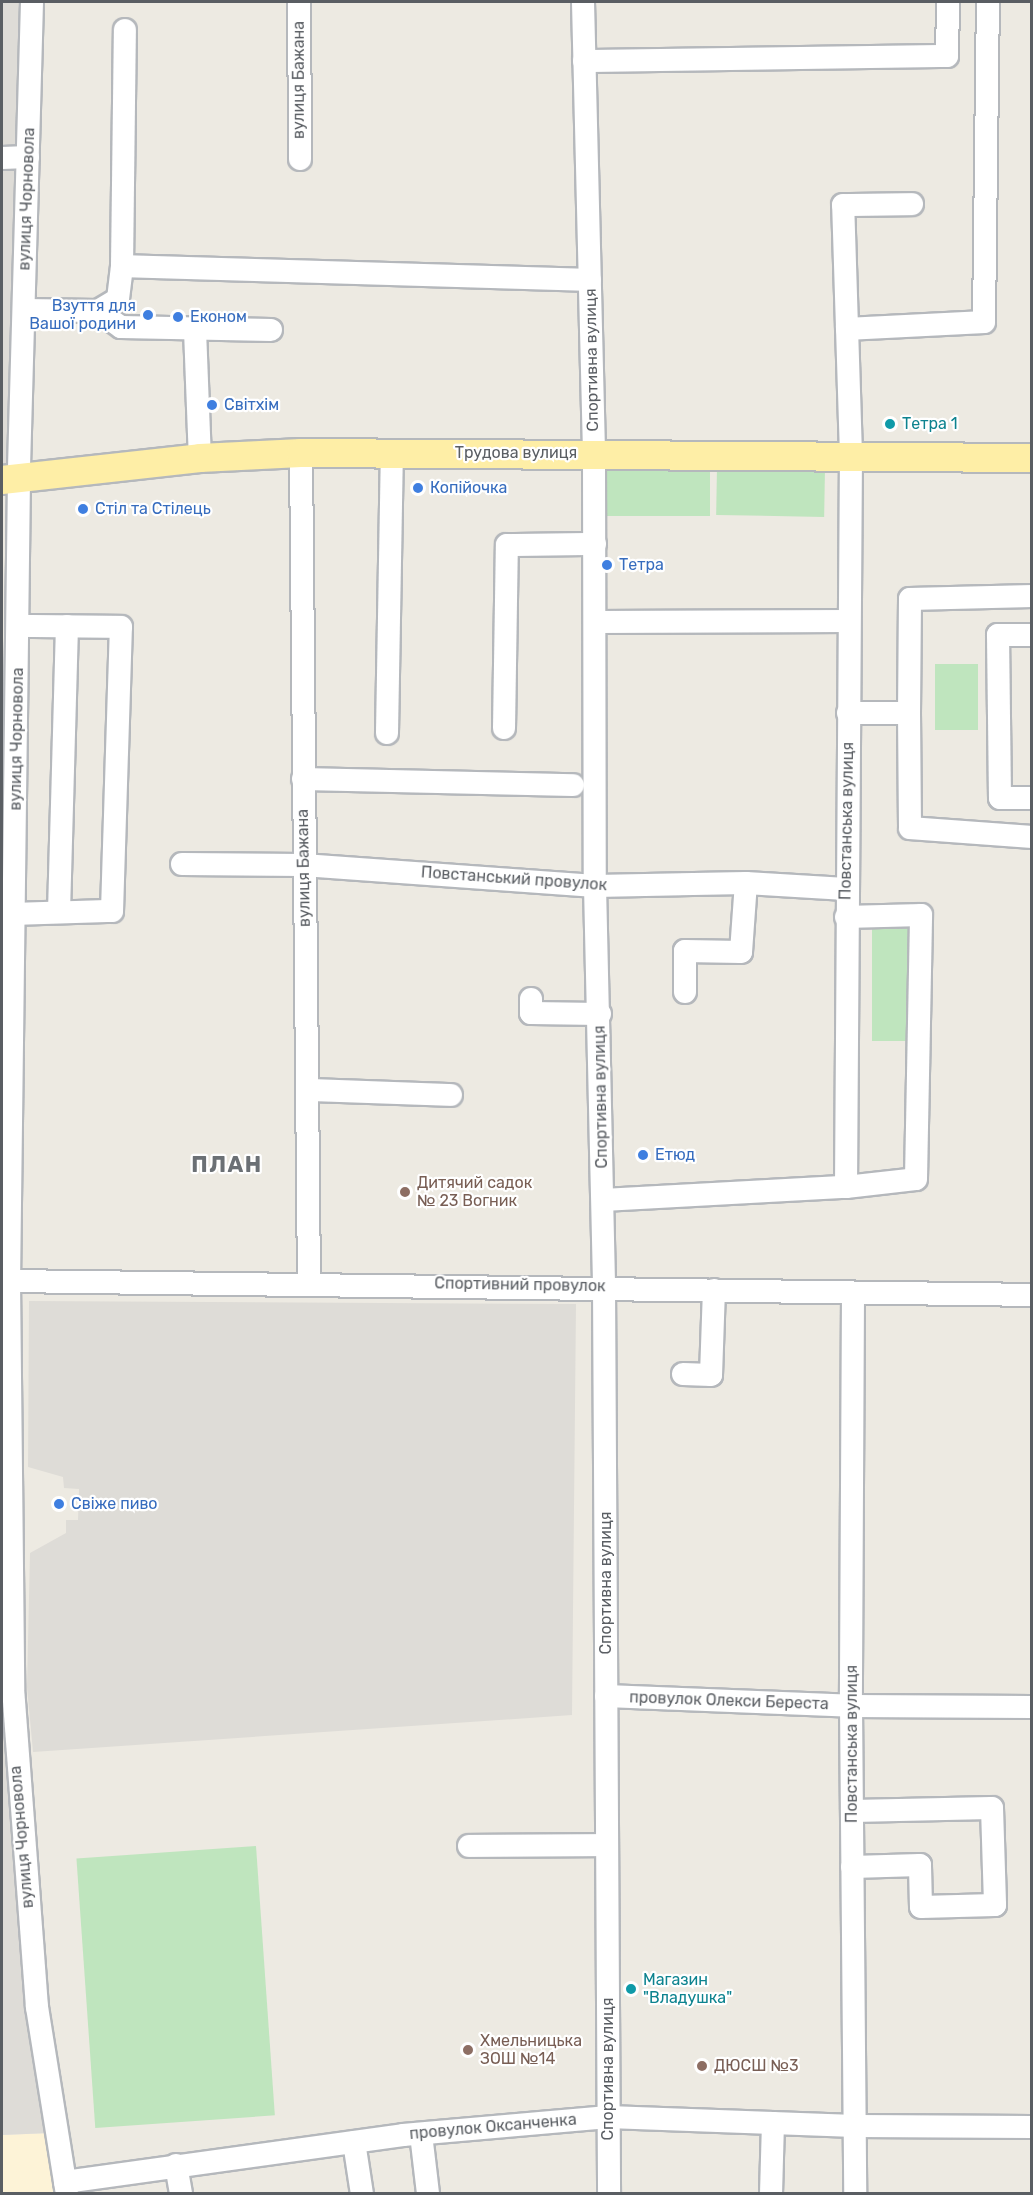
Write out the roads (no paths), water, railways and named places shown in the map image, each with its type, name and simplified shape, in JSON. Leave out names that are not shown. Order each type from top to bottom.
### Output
[{"type":"main road","name":"Трудова вулиця","points":[[7,471],[302,453],[850,454],[1032,458]]},
{"type":"street","name":"вулиця Чорновола","points":[[32,2],[24,310],[7,471],[19,626],[6,1592],[11,1819],[37,2007],[66,2188]]},
{"type":"street","name":"вулиця Бажана","points":[[299,2],[300,159]]},
{"type":"street","name":"Спортивна вулиця","points":[[583,2],[594,453],[596,886],[603,1200],[609,2193]]},
{"type":"street","points":[[584,62],[947,56],[948,2]]},
{"type":"street","points":[[847,329],[984,322],[988,2]]},
{"type":"street","points":[[24,310],[98,311],[118,299],[122,266],[125,30]]},
{"type":"street","points":[[2,158],[28,157]]},
{"type":"street","name":"Повстанська вулиця","points":[[846,1187],[850,454],[843,205],[912,204]]},
{"type":"street","points":[[122,266],[590,280]]},
{"type":"street","points":[[98,311],[122,327],[271,330]]},
{"type":"street","points":[[195,330],[200,458]]},
{"type":"street","name":"вулиця Бажана","points":[[302,453],[303,865],[309,1283]]},
{"type":"street","points":[[387,733],[392,453]]},
{"type":"street","points":[[504,728],[507,545],[595,543]]},
{"type":"street","points":[[1032,596],[910,599],[909,713],[910,828],[1032,837]]},
{"type":"street","points":[[596,622],[849,621]]},
{"type":"street","points":[[15,914],[112,911],[121,627],[19,626]]},
{"type":"street","points":[[59,912],[67,626]]},
{"type":"street","points":[[1032,635],[998,635],[1000,798],[1032,798]]},
{"type":"street","points":[[848,713],[909,713]]},
{"type":"street","points":[[303,779],[573,785]]},
{"type":"street","name":"Повстанський провулок","points":[[182,864],[303,865],[596,886],[746,883],[846,889]]},
{"type":"street","points":[[685,992],[685,951],[741,952],[746,883]]},
{"type":"street","points":[[603,1200],[846,1187],[916,1179],[921,915],[846,917]]},
{"type":"street","points":[[531,999],[531,1013],[600,1014]]},
{"type":"street","points":[[308,1090],[451,1095]]},
{"type":"street","name":"Спортивний провулок","points":[[9,1281],[604,1286],[853,1294],[1032,1295]]},
{"type":"street","points":[[683,1374],[711,1375],[714,1290]]},
{"type":"street","name":"Повстанська вулиця","points":[[853,1294],[851,1706],[855,2193]]},
{"type":"street","name":"провулок Олекси Береста","points":[[606,1696],[851,1706],[1032,1707]]},
{"type":"street","points":[[852,1811],[992,1808],[995,1905],[921,1907],[920,1865],[852,1867]]},
{"type":"street","points":[[469,1846],[607,1845]]},
{"type":"street","name":"провулок Оксанченка","points":[[66,2188],[176,2165],[421,2134],[608,2116],[855,2126],[1032,2127]]},
{"type":"street","points":[[771,2193],[773,2123]]},
{"type":"street","points":[[421,2134],[428,2193]]},
{"type":"street","points":[[354,2142],[362,2193]]},
{"type":"street","points":[[176,2165],[181,2193]]},
{"type":"place","name":"Взуття для Вашої родини","points":[[148,315]]},
{"type":"place","name":"Економ","points":[[178,317]]},
{"type":"place","name":"Світхім","points":[[212,405]]},
{"type":"place","name":"Тетра 1","points":[[890,424]]},
{"type":"place","name":"Копійочка","points":[[418,488]]},
{"type":"place","name":"Стіл та Стілець","points":[[83,509]]},
{"type":"place","name":"Тетра","points":[[607,565]]},
{"type":"place","name":"Етюд","points":[[643,1155]]},
{"type":"place","name":"Дитячий садок № 23 Вогник","points":[[405,1192]]},
{"type":"place","name":"Свіже пиво","points":[[59,1504]]},
{"type":"place","name":"Магазин \"Владушка\"","points":[[631,1989]]},
{"type":"place","name":"Хмельницька ЗОШ №14","points":[[468,2050]]},
{"type":"place","name":"ДЮСШ №3","points":[[702,2066]]},
{"type":"district","name":"ПЛАН","points":[[227,1165]]}]
